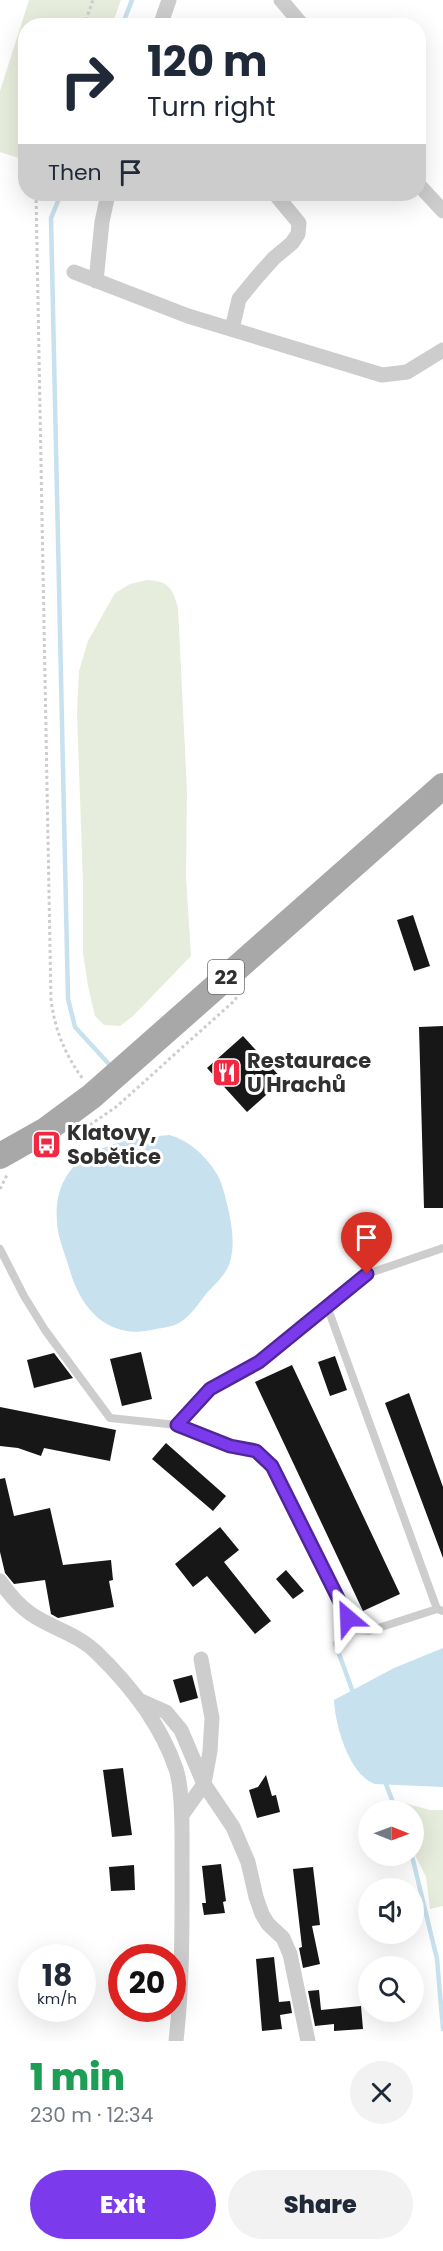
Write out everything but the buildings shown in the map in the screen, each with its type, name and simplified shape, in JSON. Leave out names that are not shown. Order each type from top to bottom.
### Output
[{"type":"main road","name":"22","points":[[0,1156],[46,1130],[92,1096],[443,786]]},
{"type":"street","points":[[163,18],[169,0]]},
{"type":"street","points":[[281,0],[296,18]]},
{"type":"street","points":[[426,193],[443,211]]},
{"type":"street","points":[[96,281],[106,201]]},
{"type":"street","points":[[232,329],[239,299],[298,234],[298,223],[281,201]]},
{"type":"street","points":[[74,272],[188,316],[382,375],[407,372],[443,350]]},
{"type":"street","points":[[0,1581],[15,1601],[32,1615],[79,1638],[98,1653],[139,1700],[159,1733],[177,1770],[182,1815],[182,1948],[176,2041]]},
{"type":"street","points":[[182,1815],[204,1784],[210,1751],[212,1718],[201,1659]]},
{"type":"street","points":[[139,1700],[166,1712],[181,1730],[204,1784],[233,1827],[248,1862],[255,1898],[262,1914],[268,1924],[283,1938],[290,1954],[308,2041]]},
{"type":"lane","points":[[177,1425],[210,1389],[259,1362],[367,1274],[443,1248]]},
{"type":"lane","points":[[0,1249],[24,1296],[45,1330],[110,1418],[177,1425],[230,1446],[256,1451],[272,1466],[348,1618],[356,1630],[369,1631],[440,1610],[327,1306]]},
{"type":"path","points":[[87,18],[93,0]]},
{"type":"path","points":[[36,201],[51,1000],[55,1025],[65,1049],[88,1085]]},
{"type":"path","points":[[178,1051],[234,1001],[242,990]]},
{"type":"green space","points":[[29,0],[121,0],[115,18],[23,18]]},
{"type":"green space","points":[[18,35],[18,158],[0,152],[0,91]]},
{"type":"green space","points":[[147,580],[160,582],[169,587],[178,608],[187,790],[186,876],[191,956],[133,1016],[120,1026],[104,1025],[95,1016],[83,953],[77,714],[79,671],[88,641],[115,593],[130,584]]},
{"type":"green space","points":[[424,1808],[443,1810],[443,1906],[430,1909],[426,1877],[420,1866],[424,1866]]},
{"type":"water","points":[[169,1135],[196,1150],[217,1174],[224,1191],[231,1222],[232,1255],[223,1275],[182,1321],[163,1328],[140,1332],[125,1331],[112,1327],[91,1311],[75,1286],[59,1235],[58,1199],[65,1180],[75,1165],[90,1154],[127,1141]]},
{"type":"water","points":[[443,1648],[443,1787],[375,1784],[358,1771],[345,1748],[337,1722],[334,1700],[394,1668]]},
{"type":"waterway","points":[[125,18],[132,0]]},
{"type":"waterway","points":[[58,201],[51,218],[68,999],[75,1027],[108,1063]]},
{"type":"waterway","points":[[335,1643],[354,1695]]},
{"type":"waterway","points":[[384,1779],[392,1800]]},
{"type":"waterway","points":[[414,1866],[437,1959],[443,2029]]},
{"type":"place","name":"Restaurace U Hrachů","points":[[226,1073]]},
{"type":"place","name":"Klatovy, Sobětice","points":[[46,1145]]},
{"type":"route","points":[[348,1618],[272,1466],[256,1451],[230,1446],[177,1425],[210,1389],[259,1362],[367,1274]]}]
